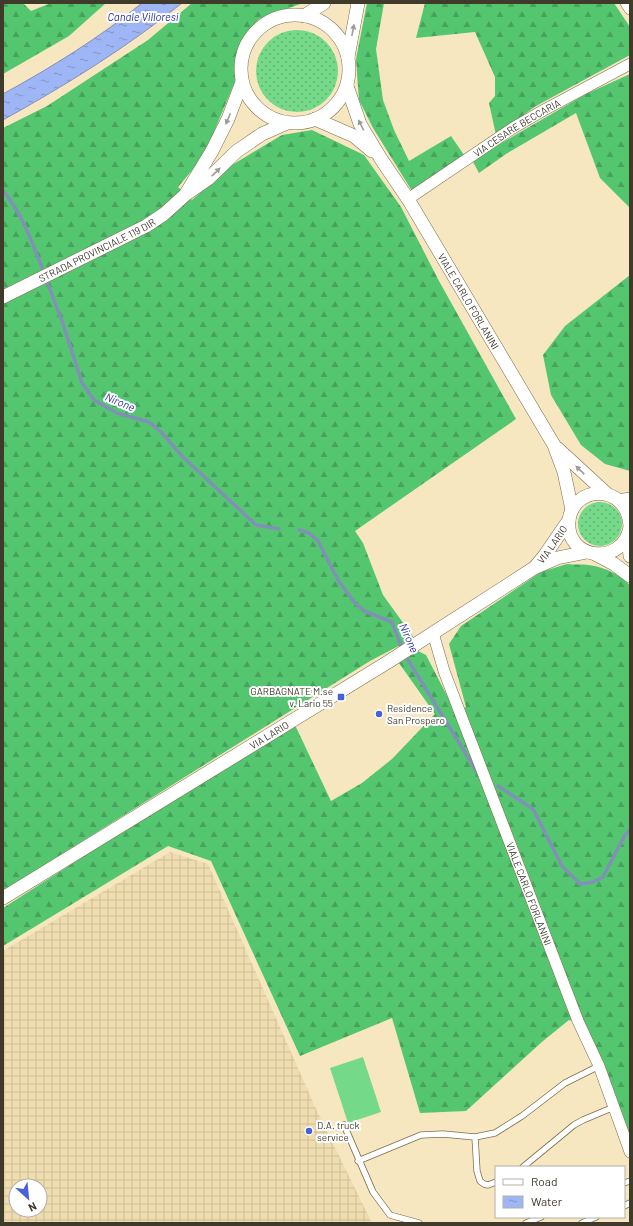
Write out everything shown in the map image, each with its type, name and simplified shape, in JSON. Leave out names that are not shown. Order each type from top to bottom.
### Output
[{"type":"street","points":[[304,16],[324,3]]},
{"type":"street","points":[[348,57],[358,3]]},
{"type":"street","points":[[626,3],[630,9]]},
{"type":"street","points":[[293,15],[304,16],[319,21],[332,30],[339,38],[345,47],[348,57],[349,72],[347,86],[338,103],[331,110],[315,120],[287,123],[267,116],[251,101],[242,82],[241,61],[244,51],[255,32],[263,25],[277,18],[293,15]]},
{"type":"street","name":"VIA CESARE BECCARIA","points":[[408,198],[513,128],[630,64]]},
{"type":"street","name":"STRADA PROVINCIALE 119 DIR","points":[[185,195],[212,151],[228,119],[242,82]]},
{"type":"street","name":"VIALE CARLO FORLANINI","points":[[347,86],[360,124],[381,159],[408,198],[554,445],[564,472],[570,515]]},
{"type":"street","name":"VIALE CARLO FORLANINI","points":[[315,120],[354,136],[381,159]]},
{"type":"street","name":"STRADA PROVINCIALE 119 DIR","points":[[3,297],[146,226],[164,214],[185,195],[208,179],[237,151],[262,134],[287,123]]},
{"type":"street","name":"VIALE CARLO FORLANINI","points":[[554,445],[618,497]]},
{"type":"street","points":[[630,556],[629,517],[626,508],[618,497],[594,494],[583,498],[577,503],[570,515],[569,528],[575,543],[591,553],[614,564],[630,576]]},
{"type":"street","name":"VIA LARIO","points":[[534,568],[545,555],[570,515]]},
{"type":"street","points":[[591,553],[605,554],[614,551],[622,544],[629,530]]},
{"type":"street","name":"VIA LARIO","points":[[3,898],[434,633],[534,568],[557,558],[591,553]]},
{"type":"street","name":"VIALE CARLO FORLANINI","points":[[434,633],[444,671],[578,1022],[598,1066],[630,1152]]},
{"type":"lane","points":[[358,1161],[421,1136],[442,1134],[475,1137],[487,1136],[499,1131],[522,1116],[566,1083],[598,1066]]},
{"type":"lane","points":[[524,1166],[574,1125],[614,1108]]},
{"type":"lane","points":[[344,1125],[358,1161],[373,1192],[390,1215],[419,1223]]},
{"type":"lane","points":[[475,1137],[476,1171],[478,1176],[484,1184],[488,1185],[495,1182]]},
{"type":"lane","points":[[526,1223],[538,1218]]},
{"type":"lane","points":[[582,1223],[594,1218]]},
{"type":"shaded area","points":[[170,852],[208,864],[316,1109],[372,1223],[3,1223],[3,951]]},
{"type":"green space","points":[[3,3],[23,3],[31,11],[51,3],[106,3],[69,36],[3,74]]},
{"type":"green space","points":[[192,3],[303,3],[259,19],[247,33],[236,55],[236,79],[204,156],[178,187],[192,200],[232,165],[282,135],[312,130],[364,155],[401,207],[439,281],[516,419],[355,531],[363,543],[383,595],[414,638],[370,661],[3,891],[3,128],[47,106],[148,40]]},
{"type":"green space","points":[[367,3],[384,3],[376,49],[383,100],[394,130],[409,161],[451,136],[464,155],[412,191],[373,128],[359,100],[356,59]]},
{"type":"green space","points":[[425,3],[614,3],[630,27],[630,55],[536,106],[496,135],[489,103],[495,96],[495,77],[475,32],[416,38]]},
{"type":"green space","points":[[297,30],[313,33],[326,42],[335,55],[338,71],[335,87],[326,100],[313,109],[297,112],[281,109],[268,100],[259,87],[256,71],[259,55],[268,42],[281,33]]},
{"type":"green space","points":[[630,74],[630,208],[600,178],[576,113],[506,154],[479,173],[472,160],[586,94]]},
{"type":"green space","points":[[630,275],[630,471],[605,464],[581,445],[551,395],[543,355],[565,326]]},
{"type":"green space","points":[[596,502],[604,502],[616,508],[622,520],[622,528],[616,540],[604,546],[596,546],[584,540],[578,528],[578,520],[584,508]]},
{"type":"green space","points":[[567,564],[589,565],[606,570],[623,578],[630,586],[630,1139],[582,1024],[569,1020],[543,1041],[466,1111],[420,1113],[392,1018],[300,1056],[211,861],[168,846],[3,946],[3,908],[203,780],[295,725],[331,801],[362,783],[392,759],[435,714],[399,663],[418,651],[426,655],[455,711],[466,707],[449,644],[461,626],[541,572]]},
{"type":"green space","points":[[363,1057],[381,1112],[348,1123],[330,1068]]},
{"type":"water","name":"Canale Villoresi","points":[[142,3],[182,3],[161,20],[117,51],[50,93],[3,120],[3,94],[75,52]]},
{"type":"waterway","name":"Nirone","points":[[3,191],[22,220],[44,273]]},
{"type":"waterway","name":"Nirone","points":[[46,279],[63,324],[82,383],[94,400],[117,413],[149,422],[161,432],[183,457],[256,525],[279,529]]},
{"type":"waterway","name":"Nirone","points":[[299,530],[309,533],[318,541],[338,580],[354,602],[364,611],[392,622],[402,649]]},
{"type":"waterway","name":"Nirone","points":[[405,655],[477,772]]},
{"type":"waterway","name":"Nirone","points":[[498,786],[533,809],[562,866],[580,884],[593,882],[603,877],[625,835],[630,830]]},
{"type":"place","name":"GARBAGNATE M.se v. Lario 55","points":[[341,697]]},
{"type":"place","name":"Residence San Prospero","points":[[379,714]]},
{"type":"place","name":"D.A. truck service","points":[[309,1131]]}]
